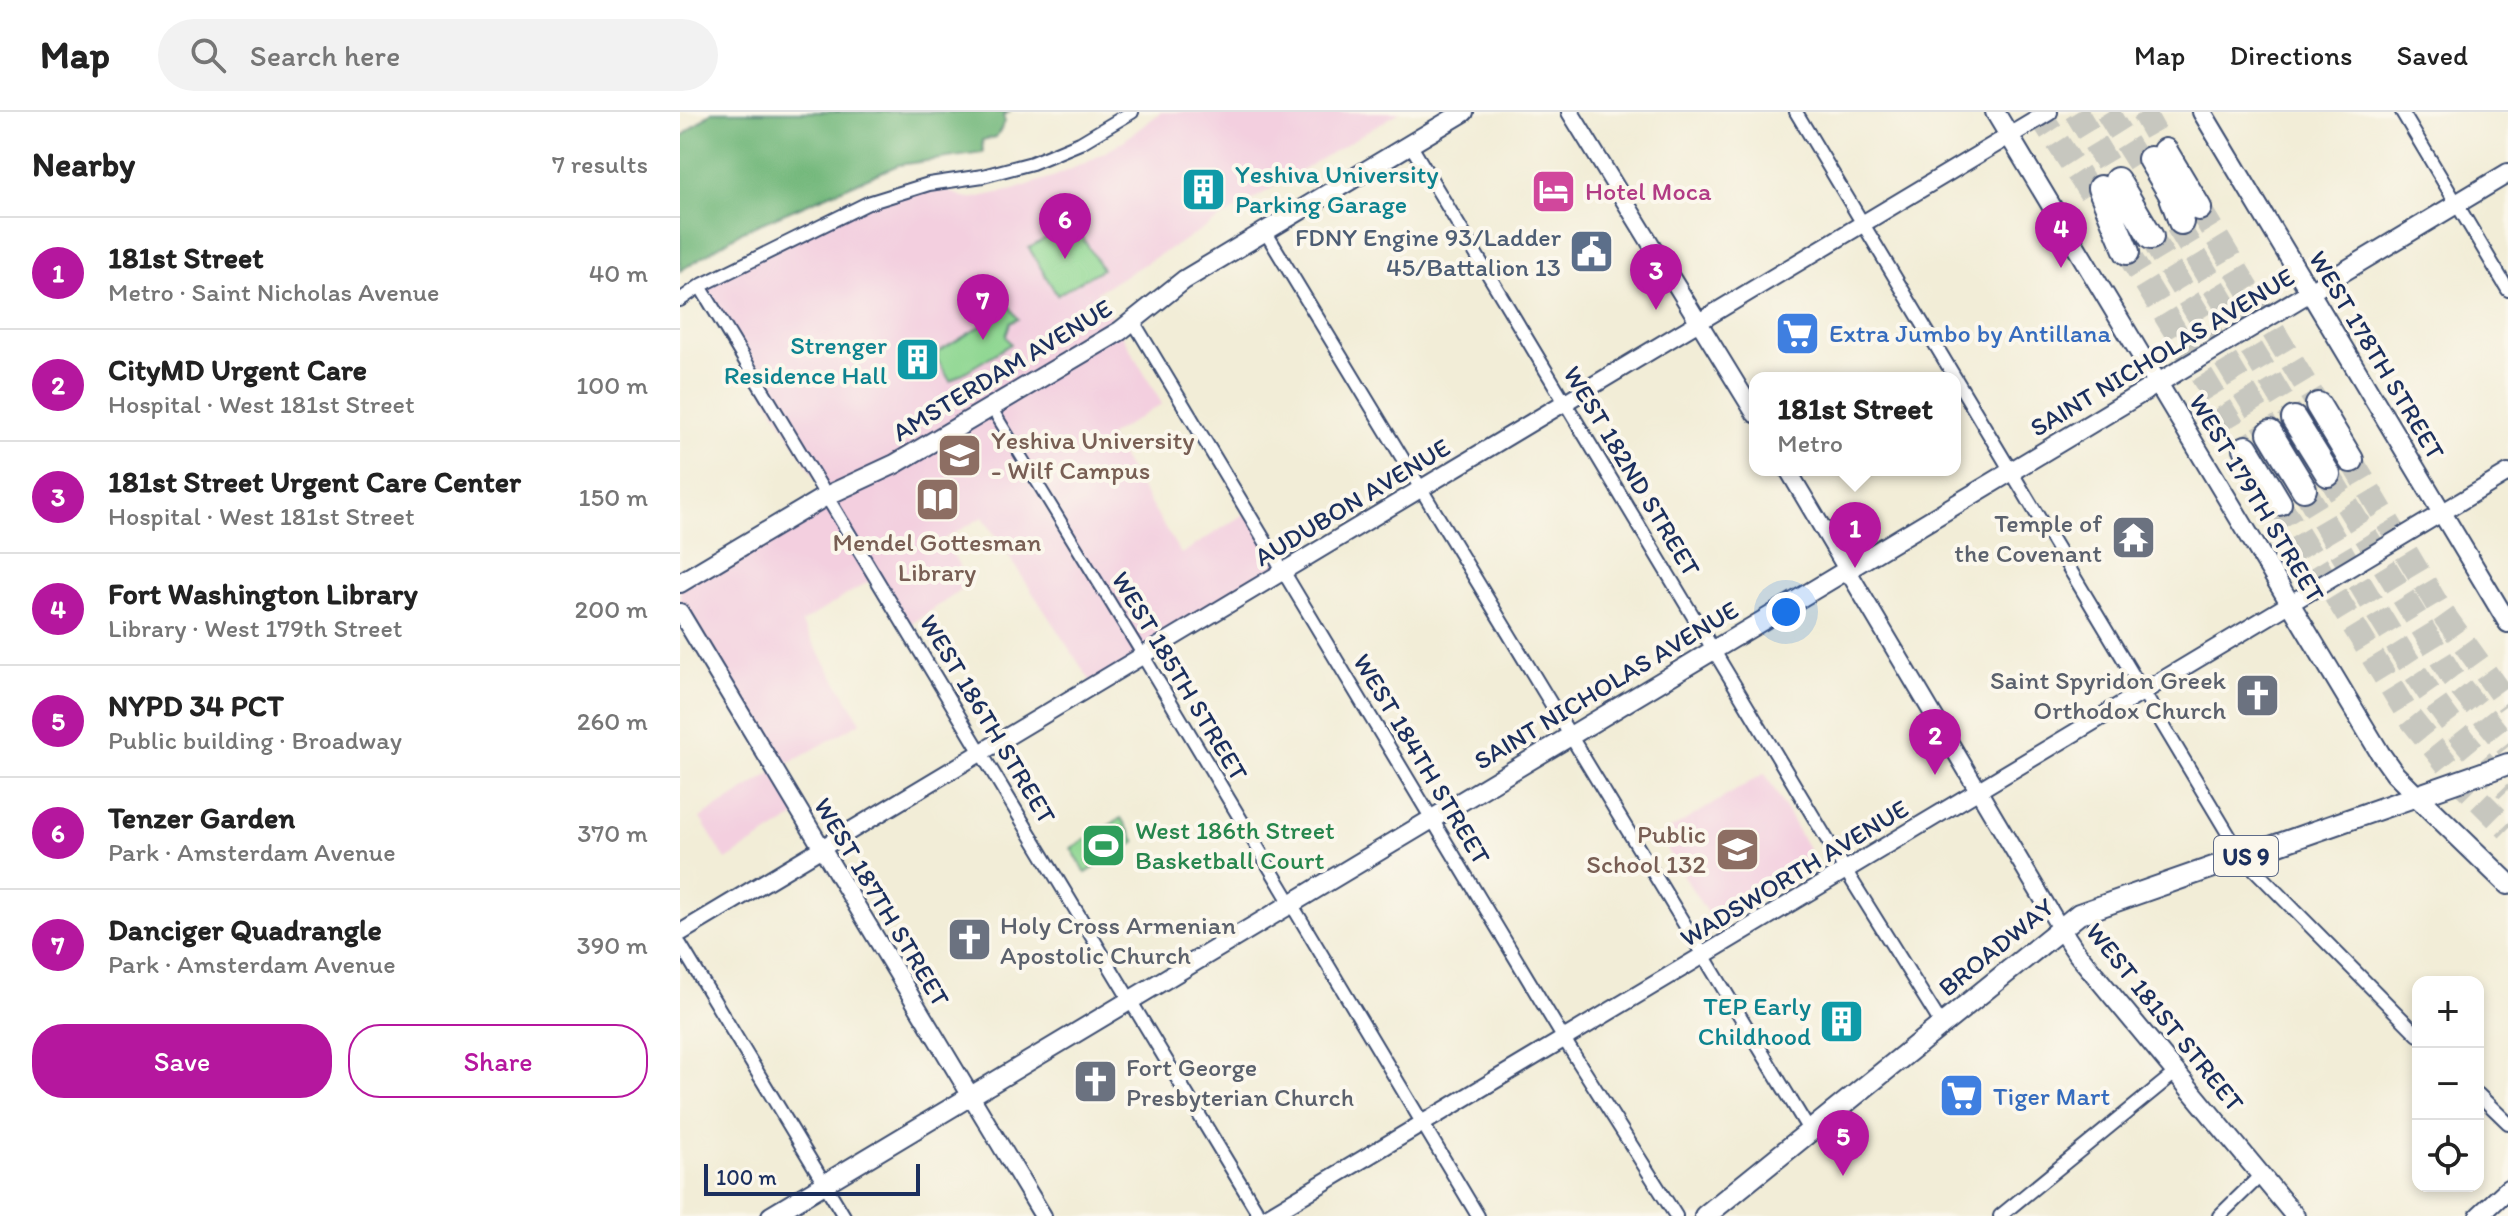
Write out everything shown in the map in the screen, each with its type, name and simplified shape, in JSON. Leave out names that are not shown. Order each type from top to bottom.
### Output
[{"type":"highway","points":[[2152,158],[2186,218]]},
{"type":"highway","points":[[2127,252],[2103,188],[2151,237]]},
{"type":"highway","points":[[2318,405],[2351,460]]},
{"type":"highway","points":[[2294,419],[2328,474]]},
{"type":"highway","points":[[2270,433],[2304,489]]},
{"type":"highway","points":[[2246,448],[2279,503]]},
{"type":"main road","name":"WEST 179TH STREET","points":[[1995,112],[2387,764],[2508,884]]},
{"type":"main road","name":"WEST 178TH STREET","points":[[2202,112],[2508,623]]},
{"type":"main road","name":"AMSTERDAM AVENUE","points":[[680,583],[826,496],[895,464],[991,407],[1133,321],[1174,286],[1459,113]]},
{"type":"main road","name":"SAINT NICHOLAS AVENUE","points":[[771,1216],[2508,173]]},
{"type":"main road","name":"BROADWAY","points":[[1705,1216],[2079,914],[2508,764]]},
{"type":"main road","name":"WEST 181ST STREET","points":[[2060,928],[2076,952],[2295,1216]]},
{"type":"main road","points":[[2479,1216],[2508,1189]]},
{"type":"street","points":[[680,300],[700,286],[868,203],[929,184],[983,176],[1032,163],[1080,143],[1132,112]]},
{"type":"street","points":[[1570,112],[1749,404]]},
{"type":"street","points":[[1796,112],[1952,372]]},
{"type":"street","name":"AUDUBON AVENUE","points":[[680,933],[2049,112]]},
{"type":"street","points":[[2402,112],[2508,290]]},
{"type":"street","name":"WEST 182ND STREET","points":[[1410,144],[1846,871],[1942,1025]]},
{"type":"street","points":[[1265,231],[1809,1130]]},
{"type":"street","name":"WEST 186TH STREET","points":[[700,286],[1260,1216]]},
{"type":"street","name":"WEST 184TH STREET","points":[[1133,321],[1564,1039],[1676,1216]]},
{"type":"street","points":[[1961,387],[2242,857],[2260,879],[2412,1029]]},
{"type":"street","name":"WEST 185TH STREET","points":[[991,407],[1478,1216]]},
{"type":"street","name":"WADSWORTH AVENUE","points":[[1268,1216],[2508,473]]},
{"type":"street","name":"WEST 181ST STREET","points":[[1792,476],[2060,928]]},
{"type":"street","name":"WEST 187TH STREET","points":[[680,612],[1043,1216]]},
{"type":"street","points":[[680,944],[844,1216]]},
{"type":"street","points":[[2000,1216],[2175,1073]]},
{"type":"street","points":[[2484,1100],[2508,1123]]},
{"type":"street","points":[[2219,1216],[2261,1175]]},
{"type":"shaded area","name":"Yeshiva University - Wilf Campus","points":[[1161,112],[1400,112],[1097,292],[1162,404],[1109,436],[1181,554],[1248,512],[1284,572],[1093,685],[983,517],[944,539],[970,584],[907,627],[876,577],[801,623],[861,722],[776,771],[801,813],[726,860],[700,818],[775,771],[680,612],[680,583],[826,496],[700,286],[868,203],[929,184],[969,199],[1013,190],[1055,176],[1118,145]]},
{"type":"shaded area","name":"Public School 132","points":[[1765,773],[1815,861],[1712,921],[1659,836]]},
{"type":"green space","points":[[712,112],[1009,112],[1003,116],[1005,122],[996,137],[982,140],[983,153],[898,165],[743,231],[680,271],[680,138]]},
{"type":"green space","points":[[1073,222],[1102,269],[1057,295],[1029,248]]},
{"type":"green space","points":[[1008,304],[1018,319],[1010,323],[1006,336],[1011,344],[950,381],[937,359],[938,352],[986,323]]},
{"type":"green space","name":"West 186th Street Basketball Court","points":[[1121,818],[1136,842],[1086,873],[1071,848]]},
{"type":"tunnel","points":[[2038,112],[2092,195]]},
{"type":"tunnel","points":[[2076,112],[2117,180]]},
{"type":"tunnel","points":[[2107,112],[2140,165]]},
{"type":"tunnel","points":[[2143,112],[2165,151]]},
{"type":"tunnel","points":[[2199,208],[2318,405]]},
{"type":"tunnel","points":[[2177,225],[2294,419]]},
{"type":"tunnel","points":[[2151,237],[2270,433]]},
{"type":"tunnel","points":[[2127,252],[2246,448]]},
{"type":"tunnel","points":[[2351,460],[2441,611],[2508,704]]},
{"type":"tunnel","points":[[2328,474],[2453,678],[2508,747]]},
{"type":"tunnel","points":[[2304,489],[2423,684],[2477,756],[2508,790]]},
{"type":"tunnel","points":[[2279,503],[2410,718],[2463,784],[2508,829]]},
{"type":"place","name":"Yeshiva University Parking Garage","points":[[1204,189]]},
{"type":"place","name":"Hotel Moca","points":[[1554,191]]},
{"type":"place","name":"FDNY Engine 93/Ladder 45/Battalion 13","points":[[1592,252]]},
{"type":"place","name":"Tenzer Garden","points":[[1065,259]]},
{"type":"place","name":"Fort Washington Library","points":[[2061,268]]},
{"type":"place","name":"181st Street Urgent Care Center","points":[[1656,310]]},
{"type":"place","name":"Extra Jumbo by Antillana","points":[[1798,333]]},
{"type":"place","name":"Danciger Quadrangle","points":[[983,340]]},
{"type":"place","name":"Strenger Residence Hall","points":[[918,360]]},
{"type":"place","name":"Yeshiva University - Wilf Campus","points":[[960,455]]},
{"type":"place","name":"Mendel Gottesman Library","points":[[937,499]]},
{"type":"place","name":"Temple of the Covenant","points":[[2133,538]]},
{"type":"place","name":"181st Street","points":[[1855,568]]},
{"type":"place","name":"Saint Spyridon Greek Orthodox Church","points":[[2257,695]]},
{"type":"place","name":"CityMD Urgent Care","points":[[1935,775]]},
{"type":"place","name":"West 186th Street Basketball Court","points":[[1104,845]]},
{"type":"place","name":"Public School 132","points":[[1737,849]]},
{"type":"place","name":"Holy Cross Armenian Apostolic Church","points":[[969,940]]},
{"type":"place","name":"TEP Early Childhood","points":[[1842,1021]]},
{"type":"place","name":"Fort George Presbyterian Church","points":[[1095,1082]]},
{"type":"place","name":"Tiger Mart","points":[[1962,1096]]},
{"type":"place","name":"NYPD 34 PCT","points":[[1843,1176]]}]
